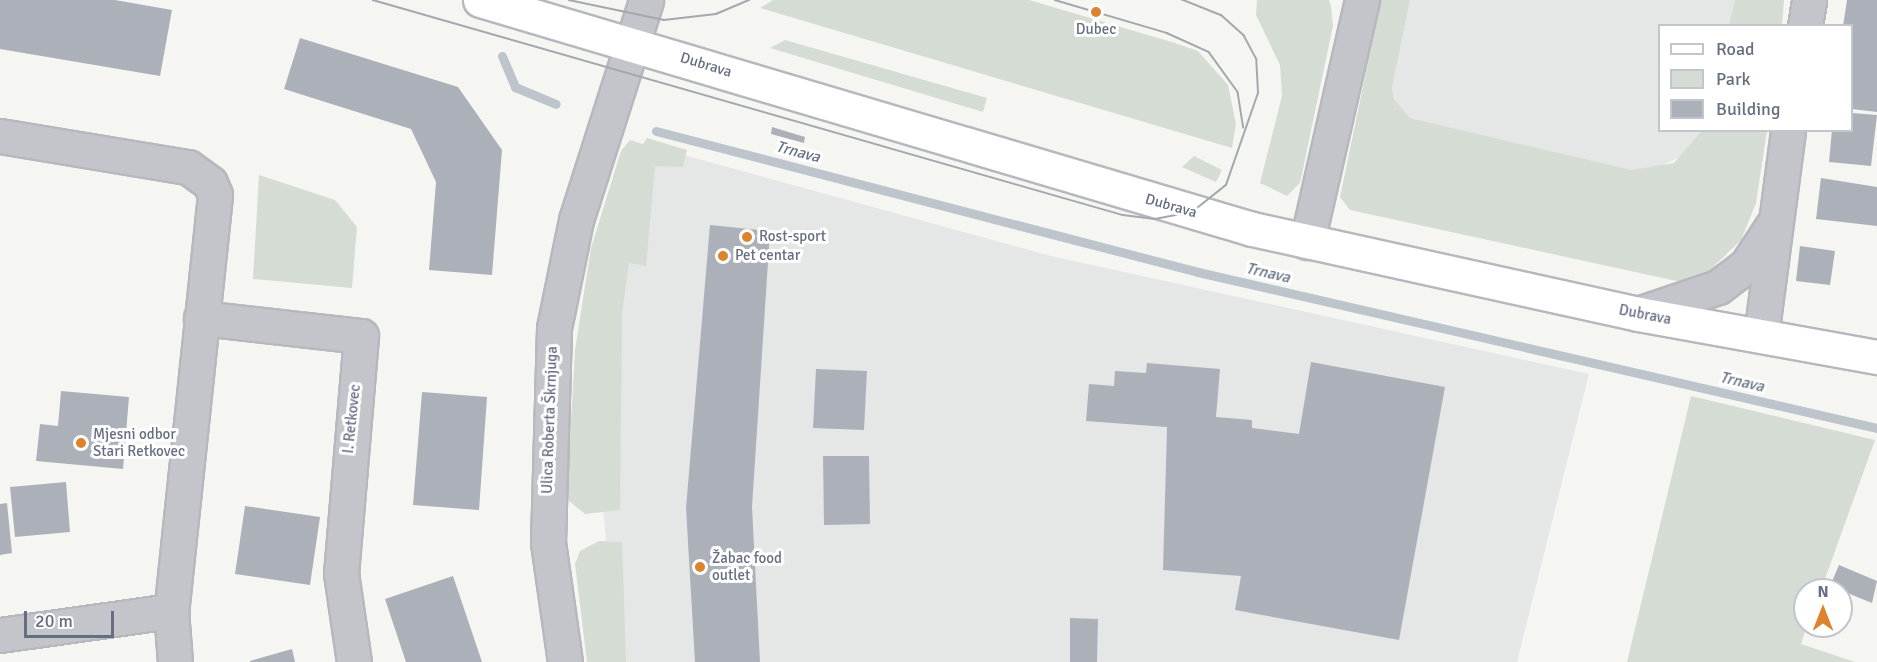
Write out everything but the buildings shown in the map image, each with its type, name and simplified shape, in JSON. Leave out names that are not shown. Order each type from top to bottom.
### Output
[{"type":"main road","name":"Dubrava","points":[[480,0],[1307,242],[1638,314],[1877,357]]},
{"type":"street","name":"Ulica Roberta Škrnjuga","points":[[565,662],[548,543],[554,328],[576,220],[646,0]]},
{"type":"street","points":[[1805,24],[1809,0]]},
{"type":"street","points":[[1307,242],[1362,4]]},
{"type":"street","points":[[1761,336],[1773,260],[1773,225],[1788,132]]},
{"type":"street","points":[[0,136],[188,167],[201,175],[215,195],[171,611],[175,662]]},
{"type":"street","points":[[1638,314],[1718,287],[1746,266],[1773,225]]},
{"type":"street","name":"I. Retkovec","points":[[201,318],[361,336],[341,573],[354,662]]},
{"type":"street","points":[[0,635],[171,611]]},
{"type":"shaded area","points":[[1410,0],[1735,0],[1729,24],[1658,24],[1658,132],[1701,132],[1686,154],[1653,170],[1632,170],[1410,118],[1394,99],[1392,88]]},
{"type":"shaded area","points":[[655,147],[1051,256],[1589,374],[1517,662],[617,662],[599,462],[614,308]]},
{"type":"green space","points":[[773,0],[1029,0],[1175,43],[1198,51],[1228,85],[1236,124],[1232,148],[760,8]]},
{"type":"green space","points":[[1257,0],[1329,0],[1331,6],[1333,26],[1300,183],[1287,196],[1260,183],[1282,96],[1280,65],[1256,15]]},
{"type":"green space","points":[[1381,0],[1410,0],[1392,88],[1394,99],[1410,118],[1632,170],[1674,163],[1701,132],[1767,132],[1756,203],[1741,240],[1707,273],[1681,282],[1350,210],[1340,197]]},
{"type":"green space","points":[[1735,0],[1784,0],[1782,24],[1729,24]]},
{"type":"green space","points":[[785,40],[987,98],[983,112],[770,48]]},
{"type":"green space","points":[[647,138],[687,150],[683,167],[655,166],[646,266],[629,263],[622,313],[620,510],[585,514],[569,501],[569,458],[575,350],[591,248],[621,151],[630,140],[643,144]]},
{"type":"green space","points":[[1194,156],[1222,170],[1216,182],[1182,167]]},
{"type":"green space","points":[[259,175],[335,200],[357,227],[352,288],[253,279]]},
{"type":"green space","points":[[1691,396],[1875,440],[1825,578],[1793,578],[1793,638],[1803,638],[1801,644],[1855,662],[1627,662]]},
{"type":"green space","points":[[599,541],[622,542],[626,662],[587,662],[575,564],[580,551]]},
{"type":"waterway","name":"Trnava","points":[[502,56],[515,87],[556,104]]},
{"type":"waterway","name":"Trnava","points":[[656,131],[1198,272],[1877,428]]},
{"type":"tram line","points":[[373,0],[1123,215],[1155,219],[1192,212],[1226,185],[1258,93],[1256,59],[1244,36],[1222,16],[1182,0]]},
{"type":"tram line","points":[[569,0],[664,20],[716,14],[749,0]]},
{"type":"tram line","points":[[1055,0],[1167,33],[1209,52],[1238,92],[1244,128]]},
{"type":"place","name":"Dubec","points":[[1096,12]]},
{"type":"place","name":"Rost-sport","points":[[747,237]]},
{"type":"place","name":"Pet centar","points":[[723,256]]},
{"type":"place","name":"Mjesni odbor Stari Retkovec","points":[[81,443]]},
{"type":"place","name":"Žabac food outlet","points":[[700,567]]}]
